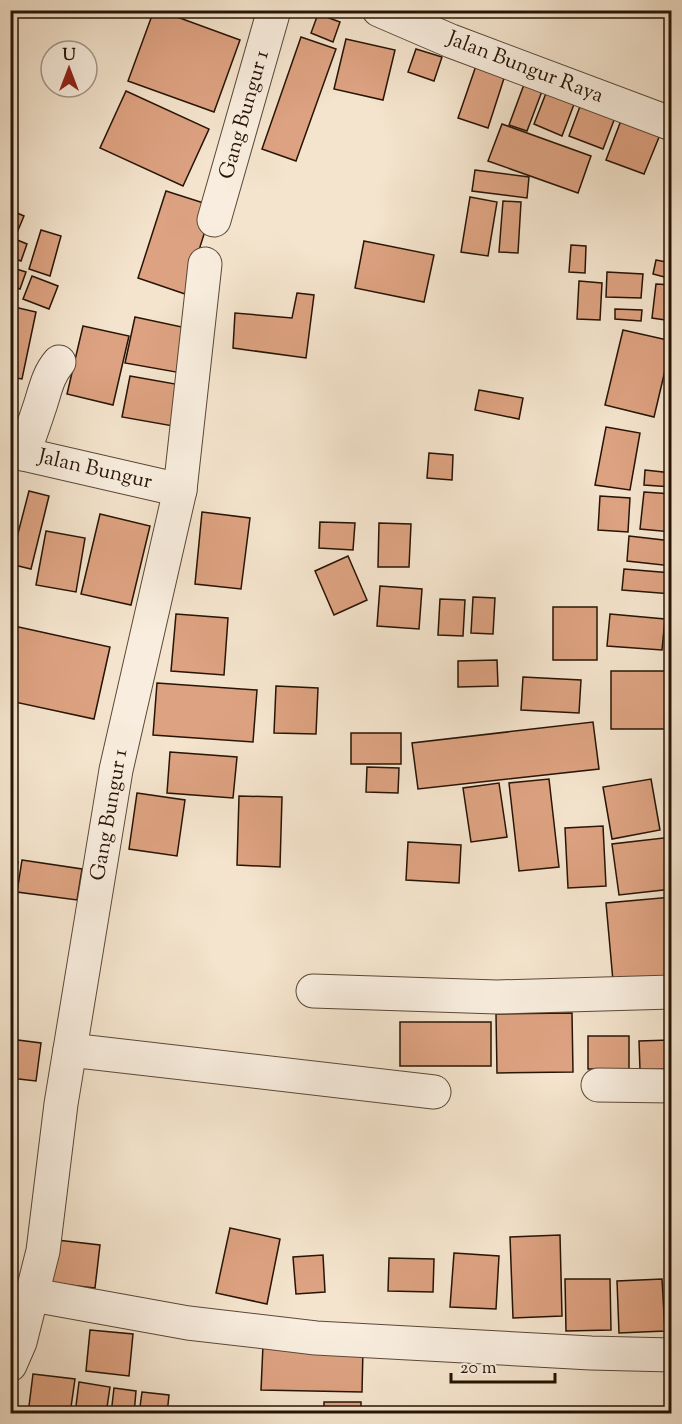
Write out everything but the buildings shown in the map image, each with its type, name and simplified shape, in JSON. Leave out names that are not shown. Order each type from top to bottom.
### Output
[{"type":"street","name":"Gang Bungur 1","points":[[214,220],[274,10]]},
{"type":"street","name":"Jalan Bungur Raya","points":[[379,10],[451,41],[672,124]]},
{"type":"street","name":"Gang Bungur 1","points":[[10,1365],[20,1342],[43,1251],[70,1050],[116,770],[180,490],[205,264]]},
{"type":"street","points":[[17,452],[40,407],[51,371],[59,362]]},
{"type":"street","name":"Jalan Bungur","points":[[17,452],[180,490]]},
{"type":"street","points":[[313,991],[497,997],[672,992]]},
{"type":"street","points":[[70,1050],[434,1092]]},
{"type":"street","points":[[598,1085],[672,1086]]},
{"type":"street","points":[[33,1295],[188,1323],[316,1338],[591,1353],[672,1355]]}]
